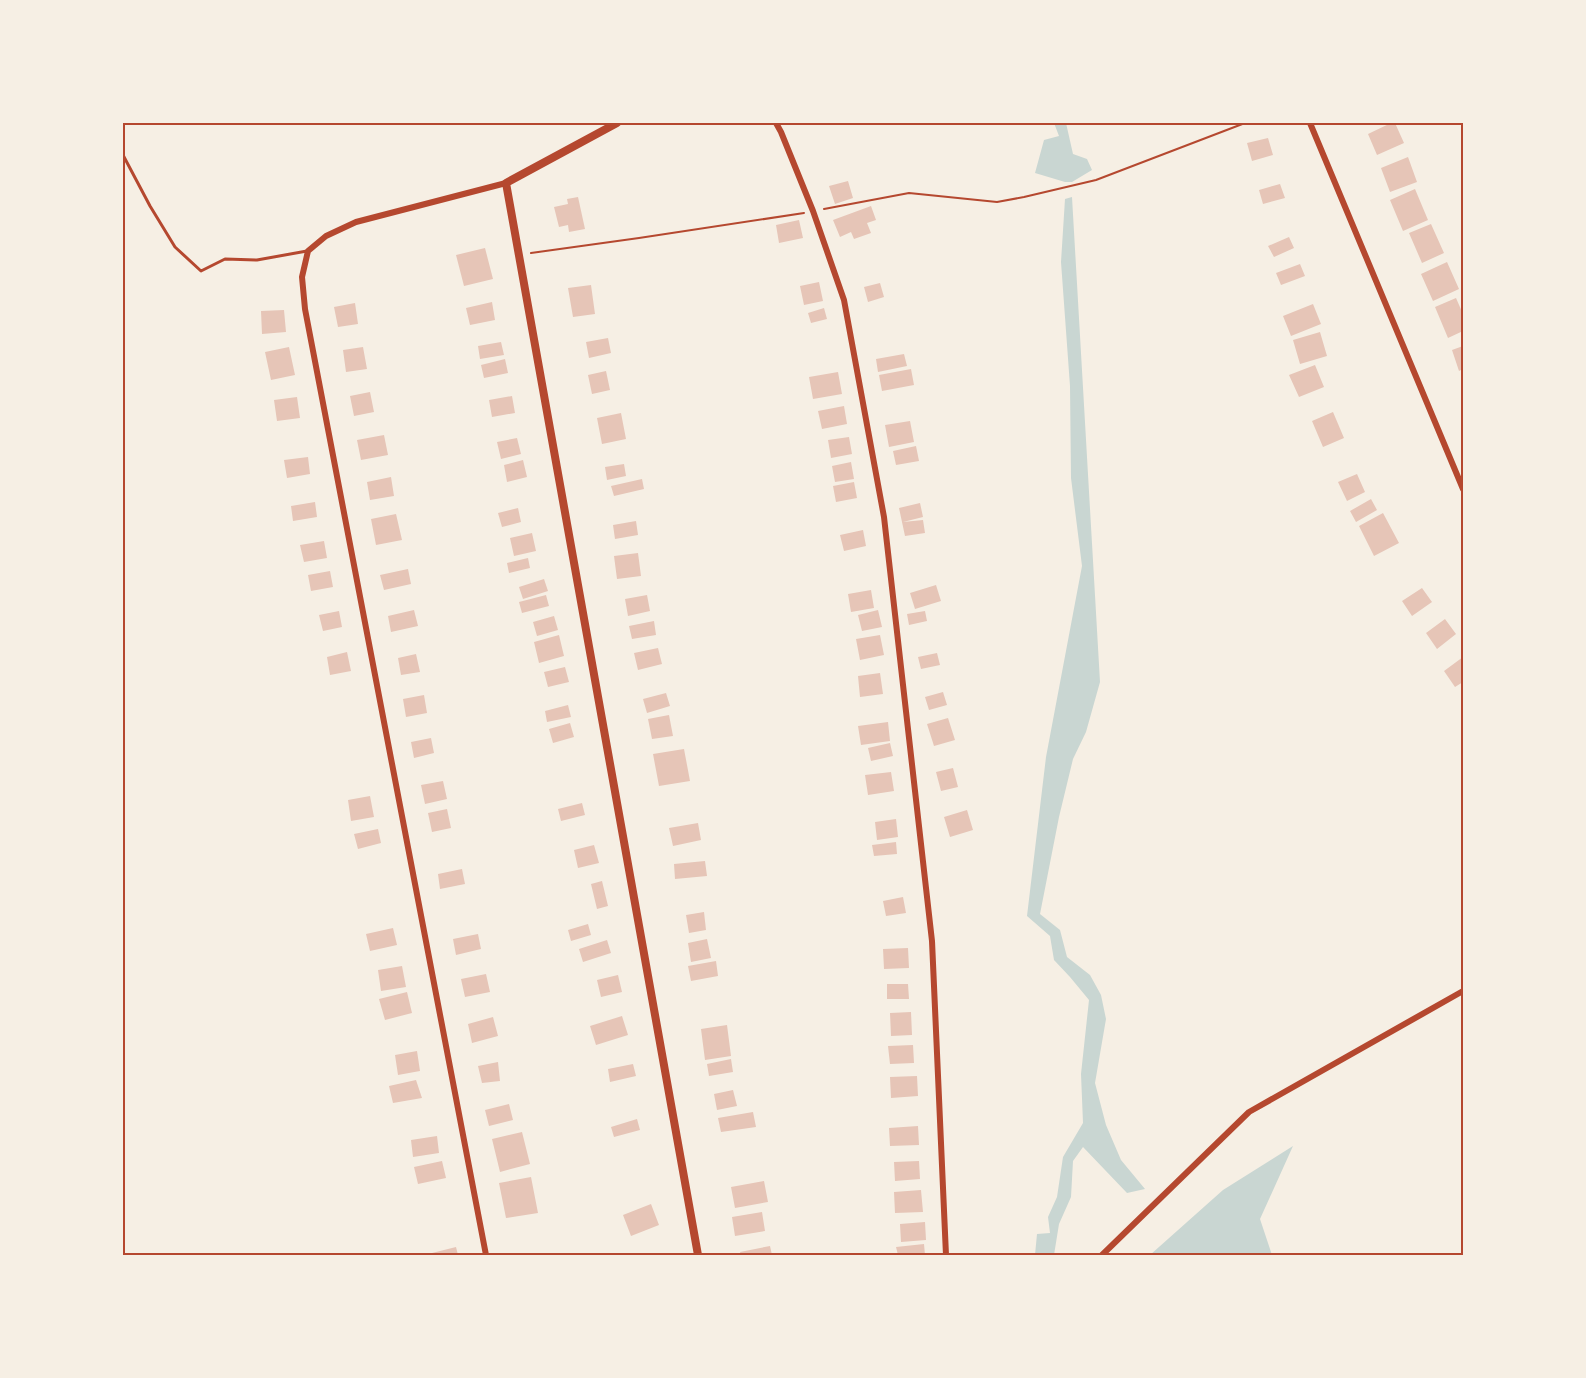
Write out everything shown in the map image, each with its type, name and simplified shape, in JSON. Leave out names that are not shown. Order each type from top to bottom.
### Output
[{"type":"street","points":[[486,1255],[305,309],[302,277],[308,251],[326,236],[357,222],[506,183],[617,123]]},
{"type":"street","points":[[776,123],[813,212],[844,300],[884,517],[932,941],[946,1255]]},
{"type":"street","points":[[1310,123],[1463,489]]},
{"type":"street","points":[[506,183],[698,1255]]},
{"type":"street","points":[[1102,1255],[1249,1112],[1463,991]]},
{"type":"lane","points":[[123,155],[175,247],[201,271],[225,259],[257,260],[308,251]]},
{"type":"path","points":[[519,254],[813,212],[909,193],[997,202],[1096,180],[1245,123]]},
{"type":"shaded area","points":[[1054,123],[1066,123],[1073,154],[1087,159],[1092,170],[1072,182],[1035,173],[1044,140],[1059,136]]},
{"type":"shaded area","points":[[1072,197],[1100,682],[1086,732],[1073,759],[1040,914],[1060,930],[1067,957],[1090,975],[1101,995],[1106,1019],[1095,1083],[1106,1125],[1121,1160],[1145,1189],[1127,1193],[1083,1147],[1073,1161],[1071,1197],[1059,1224],[1054,1255],[1035,1255],[1037,1234],[1050,1233],[1048,1217],[1057,1197],[1063,1157],[1083,1123],[1081,1074],[1089,1000],[1054,960],[1050,936],[1027,916],[1046,757],[1082,566],[1071,478],[1070,386],[1061,262],[1065,199]]},
{"type":"shaded area","points":[[1293,1146],[1260,1219],[1272,1255],[1150,1255],[1223,1190]]},
{"type":"building","points":[[1395,123],[1404,143],[1377,155],[1368,134]]},
{"type":"building","points":[[1268,138],[1273,155],[1252,161],[1247,143]]},
{"type":"building","points":[[1408,157],[1417,182],[1390,192],[1381,168]]},
{"type":"building","points":[[848,181],[853,198],[835,204],[829,186]]},
{"type":"building","points":[[1280,184],[1285,198],[1263,204],[1259,190]]},
{"type":"building","points":[[1415,189],[1428,220],[1403,231],[1390,200]]},
{"type":"building","points":[[578,197],[585,229],[569,232],[568,225],[559,227],[554,207],[568,204],[567,199]]},
{"type":"building","points":[[871,206],[876,220],[867,223],[871,233],[854,239],[851,232],[840,237],[833,220]]},
{"type":"building","points":[[799,220],[803,238],[779,243],[776,225]]},
{"type":"building","points":[[1431,224],[1444,253],[1422,263],[1409,233]]},
{"type":"building","points":[[1289,237],[1294,248],[1274,257],[1268,246]]},
{"type":"building","points":[[485,248],[493,279],[464,286],[456,255]]},
{"type":"building","points":[[1447,262],[1459,289],[1433,301],[1421,274]]},
{"type":"building","points":[[1300,264],[1305,276],[1281,285],[1276,273]]},
{"type":"building","points":[[819,282],[823,301],[804,305],[800,286]]},
{"type":"building","points":[[880,283],[884,297],[868,302],[864,287]]},
{"type":"building","points":[[591,285],[595,314],[573,317],[568,288]]},
{"type":"building","points":[[1456,298],[1463,314],[1463,331],[1448,338],[1435,307]]},
{"type":"building","points":[[492,302],[495,320],[470,325],[466,308]]},
{"type":"building","points":[[355,303],[358,324],[338,327],[334,307]]},
{"type":"building","points":[[1313,304],[1321,324],[1291,336],[1283,316]]},
{"type":"building","points":[[824,308],[827,319],[811,323],[808,313]]},
{"type":"building","points":[[284,310],[286,332],[262,334],[261,311]]},
{"type":"building","points":[[1320,332],[1327,356],[1300,364],[1293,340]]},
{"type":"building","points":[[608,338],[611,353],[589,358],[586,342]]},
{"type":"building","points":[[501,342],[504,355],[480,359],[478,346]]},
{"type":"building","points":[[1463,346],[1463,369],[1459,371],[1452,350]]},
{"type":"building","points":[[289,347],[295,375],[271,380],[265,352]]},
{"type":"building","points":[[363,347],[367,369],[346,372],[343,350]]},
{"type":"building","points":[[904,354],[907,366],[878,372],[876,359]]},
{"type":"building","points":[[505,359],[508,373],[484,378],[481,365]]},
{"type":"building","points":[[1315,365],[1324,387],[1299,397],[1289,375]]},
{"type":"building","points":[[911,369],[914,385],[882,391],[879,375]]},
{"type":"building","points":[[606,371],[610,390],[592,394],[588,375]]},
{"type":"building","points":[[838,372],[842,394],[813,399],[809,377]]},
{"type":"building","points":[[370,392],[374,412],[354,416],[350,396]]},
{"type":"building","points":[[512,396],[515,413],[492,417],[489,400]]},
{"type":"building","points":[[297,397],[300,418],[277,421],[274,400]]},
{"type":"building","points":[[844,406],[847,424],[822,429],[818,411]]},
{"type":"building","points":[[1333,412],[1344,438],[1323,447],[1312,421]]},
{"type":"building","points":[[621,413],[626,439],[602,444],[597,418]]},
{"type":"building","points":[[910,421],[914,442],[889,447],[885,425]]},
{"type":"building","points":[[384,435],[388,455],[361,460],[357,440]]},
{"type":"building","points":[[849,437],[852,454],[831,458],[828,440]]},
{"type":"building","points":[[517,438],[521,454],[501,459],[497,442]]},
{"type":"building","points":[[916,446],[919,461],[896,465],[893,451]]},
{"type":"building","points":[[308,457],[310,474],[287,478],[284,460]]},
{"type":"building","points":[[523,460],[527,477],[507,482],[504,465]]},
{"type":"building","points":[[851,462],[854,479],[835,482],[832,466]]},
{"type":"building","points":[[624,464],[626,476],[607,480],[605,467]]},
{"type":"building","points":[[1357,474],[1365,492],[1347,501],[1338,482]]},
{"type":"building","points":[[391,477],[394,496],[370,500],[367,482]]},
{"type":"building","points":[[642,479],[644,489],[614,496],[611,486]]},
{"type":"building","points":[[854,482],[857,498],[836,502],[833,486]]},
{"type":"building","points":[[1371,499],[1377,510],[1356,522],[1350,511]]},
{"type":"building","points":[[315,502],[317,517],[293,521],[291,506]]},
{"type":"building","points":[[920,503],[923,517],[903,522],[923,520],[925,533],[905,536],[899,508]]},
{"type":"building","points":[[518,508],[521,522],[502,527],[498,513]]},
{"type":"building","points":[[1383,513],[1399,543],[1374,556],[1359,526]]},
{"type":"building","points":[[396,514],[402,540],[376,545],[371,519]]},
{"type":"building","points":[[636,521],[638,535],[615,539],[613,525]]},
{"type":"building","points":[[863,530],[866,546],[844,551],[840,535]]},
{"type":"building","points":[[532,533],[536,551],[514,556],[510,538]]},
{"type":"building","points":[[324,541],[327,558],[304,562],[300,545]]},
{"type":"building","points":[[638,553],[641,576],[617,579],[614,556]]},
{"type":"building","points":[[528,558],[530,568],[509,573],[507,563]]},
{"type":"building","points":[[408,569],[411,584],[384,590],[380,575]]},
{"type":"building","points":[[330,571],[333,587],[311,591],[308,575]]},
{"type":"building","points":[[544,579],[548,591],[523,599],[519,587]]},
{"type":"building","points":[[936,585],[941,601],[915,609],[910,593]]},
{"type":"building","points":[[1422,588],[1432,602],[1412,616],[1402,601]]},
{"type":"building","points":[[871,590],[874,608],[851,612],[848,594]]},
{"type":"building","points":[[546,595],[549,606],[522,613],[519,602]]},
{"type":"building","points":[[647,595],[650,611],[628,616],[625,599]]},
{"type":"building","points":[[414,610],[418,626],[391,632],[388,616]]},
{"type":"building","points":[[878,610],[882,627],[862,631],[858,615]]},
{"type":"building","points":[[339,611],[342,627],[323,631],[319,615]]},
{"type":"building","points":[[925,611],[927,621],[909,625],[907,614]]},
{"type":"building","points":[[554,616],[558,630],[537,636],[533,622]]},
{"type":"building","points":[[1445,619],[1456,634],[1437,649],[1426,633]]},
{"type":"building","points":[[654,621],[656,635],[632,639],[629,626]]},
{"type":"building","points":[[559,635],[564,656],[539,663],[534,642]]},
{"type":"building","points":[[880,635],[884,655],[860,660],[856,639]]},
{"type":"building","points":[[658,648],[662,664],[638,670],[634,653]]},
{"type":"building","points":[[347,652],[351,671],[330,675],[327,657]]},
{"type":"building","points":[[937,653],[940,665],[921,669],[918,657]]},
{"type":"building","points":[[416,654],[420,672],[401,675],[398,658]]},
{"type":"building","points":[[1463,657],[1463,682],[1455,687],[1444,671]]},
{"type":"building","points":[[565,667],[569,682],[548,687],[544,672]]},
{"type":"building","points":[[880,673],[883,694],[860,697],[858,676]]},
{"type":"building","points":[[943,692],[947,705],[929,710],[925,697]]},
{"type":"building","points":[[666,693],[670,706],[647,713],[643,699]]},
{"type":"building","points":[[424,695],[427,713],[406,717],[403,699]]},
{"type":"building","points":[[568,705],[571,717],[547,722],[545,711]]},
{"type":"building","points":[[669,715],[673,736],[652,739],[648,719]]},
{"type":"building","points":[[948,718],[955,740],[934,746],[927,724]]},
{"type":"building","points":[[888,722],[890,741],[861,745],[858,726]]},
{"type":"building","points":[[570,723],[574,737],[553,743],[549,729]]},
{"type":"building","points":[[431,738],[434,753],[414,758],[411,742]]},
{"type":"building","points":[[890,743],[893,756],[871,761],[868,748]]},
{"type":"building","points":[[684,749],[690,781],[659,786],[653,754]]},
{"type":"building","points":[[953,768],[958,787],[941,791],[936,772]]},
{"type":"building","points":[[891,772],[894,791],[868,795],[865,775]]},
{"type":"building","points":[[443,781],[447,799],[425,804],[421,785]]},
{"type":"building","points":[[370,796],[374,817],[351,821],[348,800]]},
{"type":"building","points":[[582,803],[585,815],[561,821],[558,809]]},
{"type":"building","points":[[447,809],[451,828],[432,832],[428,813]]},
{"type":"building","points":[[967,810],[973,830],[950,837],[944,817]]},
{"type":"building","points":[[896,819],[898,837],[877,840],[875,822]]},
{"type":"building","points":[[698,823],[701,840],[673,846],[669,828]]},
{"type":"building","points":[[378,829],[381,843],[358,849],[354,834]]},
{"type":"building","points":[[896,842],[897,854],[874,856],[872,845]]},
{"type":"building","points":[[594,845],[599,863],[578,868],[574,850]]},
{"type":"building","points":[[705,861],[707,876],[675,879],[674,864]]},
{"type":"building","points":[[462,869],[465,884],[440,889],[438,874]]},
{"type":"building","points":[[602,881],[608,906],[597,909],[591,884]]},
{"type":"building","points":[[903,897],[906,913],[886,916],[883,901]]},
{"type":"building","points":[[704,912],[706,930],[689,933],[686,915]]},
{"type":"building","points":[[588,924],[591,935],[571,941],[568,930]]},
{"type":"building","points":[[393,928],[397,945],[370,951],[366,934]]},
{"type":"building","points":[[478,934],[481,949],[456,955],[453,939]]},
{"type":"building","points":[[707,939],[711,958],[691,962],[688,943]]},
{"type":"building","points":[[607,940],[611,953],[583,962],[579,949]]},
{"type":"building","points":[[908,948],[909,968],[884,969],[883,949]]},
{"type":"building","points":[[716,961],[718,976],[691,981],[688,966]]},
{"type":"building","points":[[402,966],[406,987],[381,991],[378,970]]},
{"type":"building","points":[[486,974],[490,992],[465,997],[461,979]]},
{"type":"building","points":[[618,975],[622,992],[601,997],[597,980]]},
{"type":"building","points":[[887,984],[908,984],[909,999],[887,999]]},
{"type":"building","points":[[407,992],[412,1013],[385,1020],[379,999]]},
{"type":"building","points":[[911,1012],[912,1035],[891,1036],[890,1013]]},
{"type":"building","points":[[622,1016],[628,1035],[596,1045],[590,1026]]},
{"type":"building","points":[[493,1017],[498,1036],[472,1043],[468,1024]]},
{"type":"building","points":[[727,1025],[731,1056],[705,1060],[701,1029]]},
{"type":"building","points":[[913,1045],[914,1063],[890,1064],[888,1046]]},
{"type":"building","points":[[417,1051],[420,1071],[398,1075],[395,1055]]},
{"type":"building","points":[[731,1059],[733,1072],[709,1076],[707,1064]]},
{"type":"building","points":[[498,1062],[500,1081],[482,1083],[478,1066]]},
{"type":"building","points":[[633,1064],[636,1076],[610,1082],[608,1069]]},
{"type":"building","points":[[917,1076],[918,1096],[891,1098],[890,1077]]},
{"type":"building","points":[[416,1080],[422,1098],[393,1103],[389,1086]]},
{"type":"building","points":[[733,1090],[737,1106],[717,1110],[714,1094]]},
{"type":"building","points":[[509,1104],[513,1120],[489,1126],[485,1110]]},
{"type":"building","points":[[753,1112],[756,1127],[721,1132],[718,1118]]},
{"type":"building","points":[[637,1119],[640,1130],[614,1137],[611,1127]]},
{"type":"building","points":[[918,1126],[919,1145],[890,1146],[889,1128]]},
{"type":"building","points":[[522,1132],[530,1164],[500,1172],[492,1139]]},
{"type":"building","points":[[437,1136],[439,1153],[413,1157],[411,1140]]},
{"type":"building","points":[[442,1161],[446,1178],[418,1184],[414,1167]]},
{"type":"building","points":[[919,1161],[920,1179],[895,1181],[894,1162]]},
{"type":"building","points":[[531,1177],[538,1213],[506,1218],[499,1183]]},
{"type":"building","points":[[764,1181],[768,1202],[735,1208],[731,1187]]},
{"type":"building","points":[[921,1190],[923,1212],[895,1213],[894,1192]]},
{"type":"building","points":[[651,1204],[659,1225],[631,1236],[623,1215]]},
{"type":"building","points":[[762,1212],[765,1231],[735,1236],[732,1217]]},
{"type":"building","points":[[925,1222],[926,1240],[901,1242],[900,1224]]},
{"type":"building","points":[[924,1244],[925,1255],[898,1255],[896,1247]]},
{"type":"building","points":[[770,1246],[772,1255],[741,1255],[740,1252]]},
{"type":"building","points":[[456,1247],[458,1255],[428,1255],[428,1254]]}]
